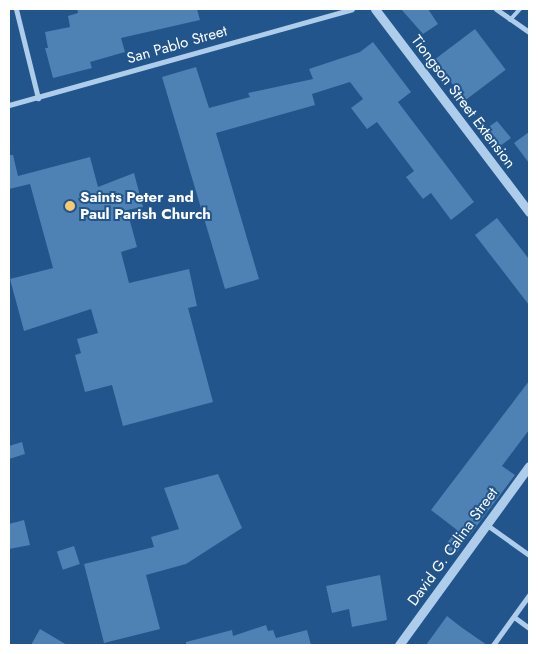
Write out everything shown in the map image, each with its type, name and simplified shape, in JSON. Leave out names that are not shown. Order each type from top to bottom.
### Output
[{"type":"street","points":[[16,9],[38,98]]},
{"type":"street","name":"San Pablo Street","points":[[9,105],[352,9]]},
{"type":"street","name":"Tiongson Street Extension","points":[[375,9],[529,212]]},
{"type":"street","points":[[496,9],[529,32]]},
{"type":"street","name":"David G. Calina Street","points":[[398,645],[529,466]]},
{"type":"street","points":[[487,525],[529,555]]},
{"type":"street","points":[[493,645],[529,595]]},
{"type":"street","points":[[514,617],[529,628]]},
{"type":"lane","points":[[510,20],[520,9]]},
{"type":"building","points":[[77,9],[197,9],[200,20],[121,38],[125,52],[90,62],[92,68],[53,78],[45,48],[48,48],[45,32],[70,27],[68,16],[78,13]]},
{"type":"building","points":[[401,9],[428,9],[438,24],[423,34]]},
{"type":"building","points":[[475,29],[506,70],[465,100],[434,60]]},
{"type":"building","points":[[373,42],[411,92],[398,102],[474,202],[451,220],[431,193],[423,199],[406,177],[414,171],[377,122],[367,129],[351,108],[363,99],[350,82],[312,94],[315,105],[216,133],[259,279],[225,289],[162,77],[196,67],[209,108],[250,97],[248,93],[313,79],[309,69],[360,52]]},
{"type":"building","points":[[497,121],[511,138],[500,146],[496,141],[492,144],[483,131]]},
{"type":"building","points":[[529,132],[529,163],[514,143]]},
{"type":"building","points":[[9,155],[13,155],[18,176],[90,157],[98,187],[134,173],[143,207],[127,210],[137,247],[121,252],[129,283],[189,269],[197,306],[188,308],[213,402],[123,426],[112,385],[85,392],[75,355],[81,353],[77,339],[98,333],[91,309],[24,331],[10,279],[53,268],[30,184],[9,189]]},
{"type":"building","points":[[497,218],[529,259],[529,305],[475,235]]},
{"type":"building","points":[[529,381],[529,430],[502,466],[515,475],[455,555],[444,547],[457,530],[431,510]]},
{"type":"building","points":[[22,442],[25,454],[9,459],[9,446]]},
{"type":"building","points":[[218,474],[242,528],[186,564],[146,575],[160,629],[104,643],[84,564],[154,547],[151,537],[179,529],[164,488]]},
{"type":"building","points":[[24,520],[30,545],[9,549],[9,524]]},
{"type":"building","points":[[74,546],[80,564],[63,570],[57,552]]},
{"type":"building","points":[[380,575],[387,620],[352,627],[349,609],[332,613],[326,586]]},
{"type":"building","points":[[447,616],[461,627],[487,645],[426,645]]},
{"type":"building","points":[[266,625],[268,631],[273,630],[276,638],[307,630],[311,645],[186,645],[186,642],[232,630],[233,636]]},
{"type":"building","points":[[40,629],[67,645],[31,645]]},
{"type":"place","name":"Saints Peter and Paul Parish Church","points":[[70,206]]}]
